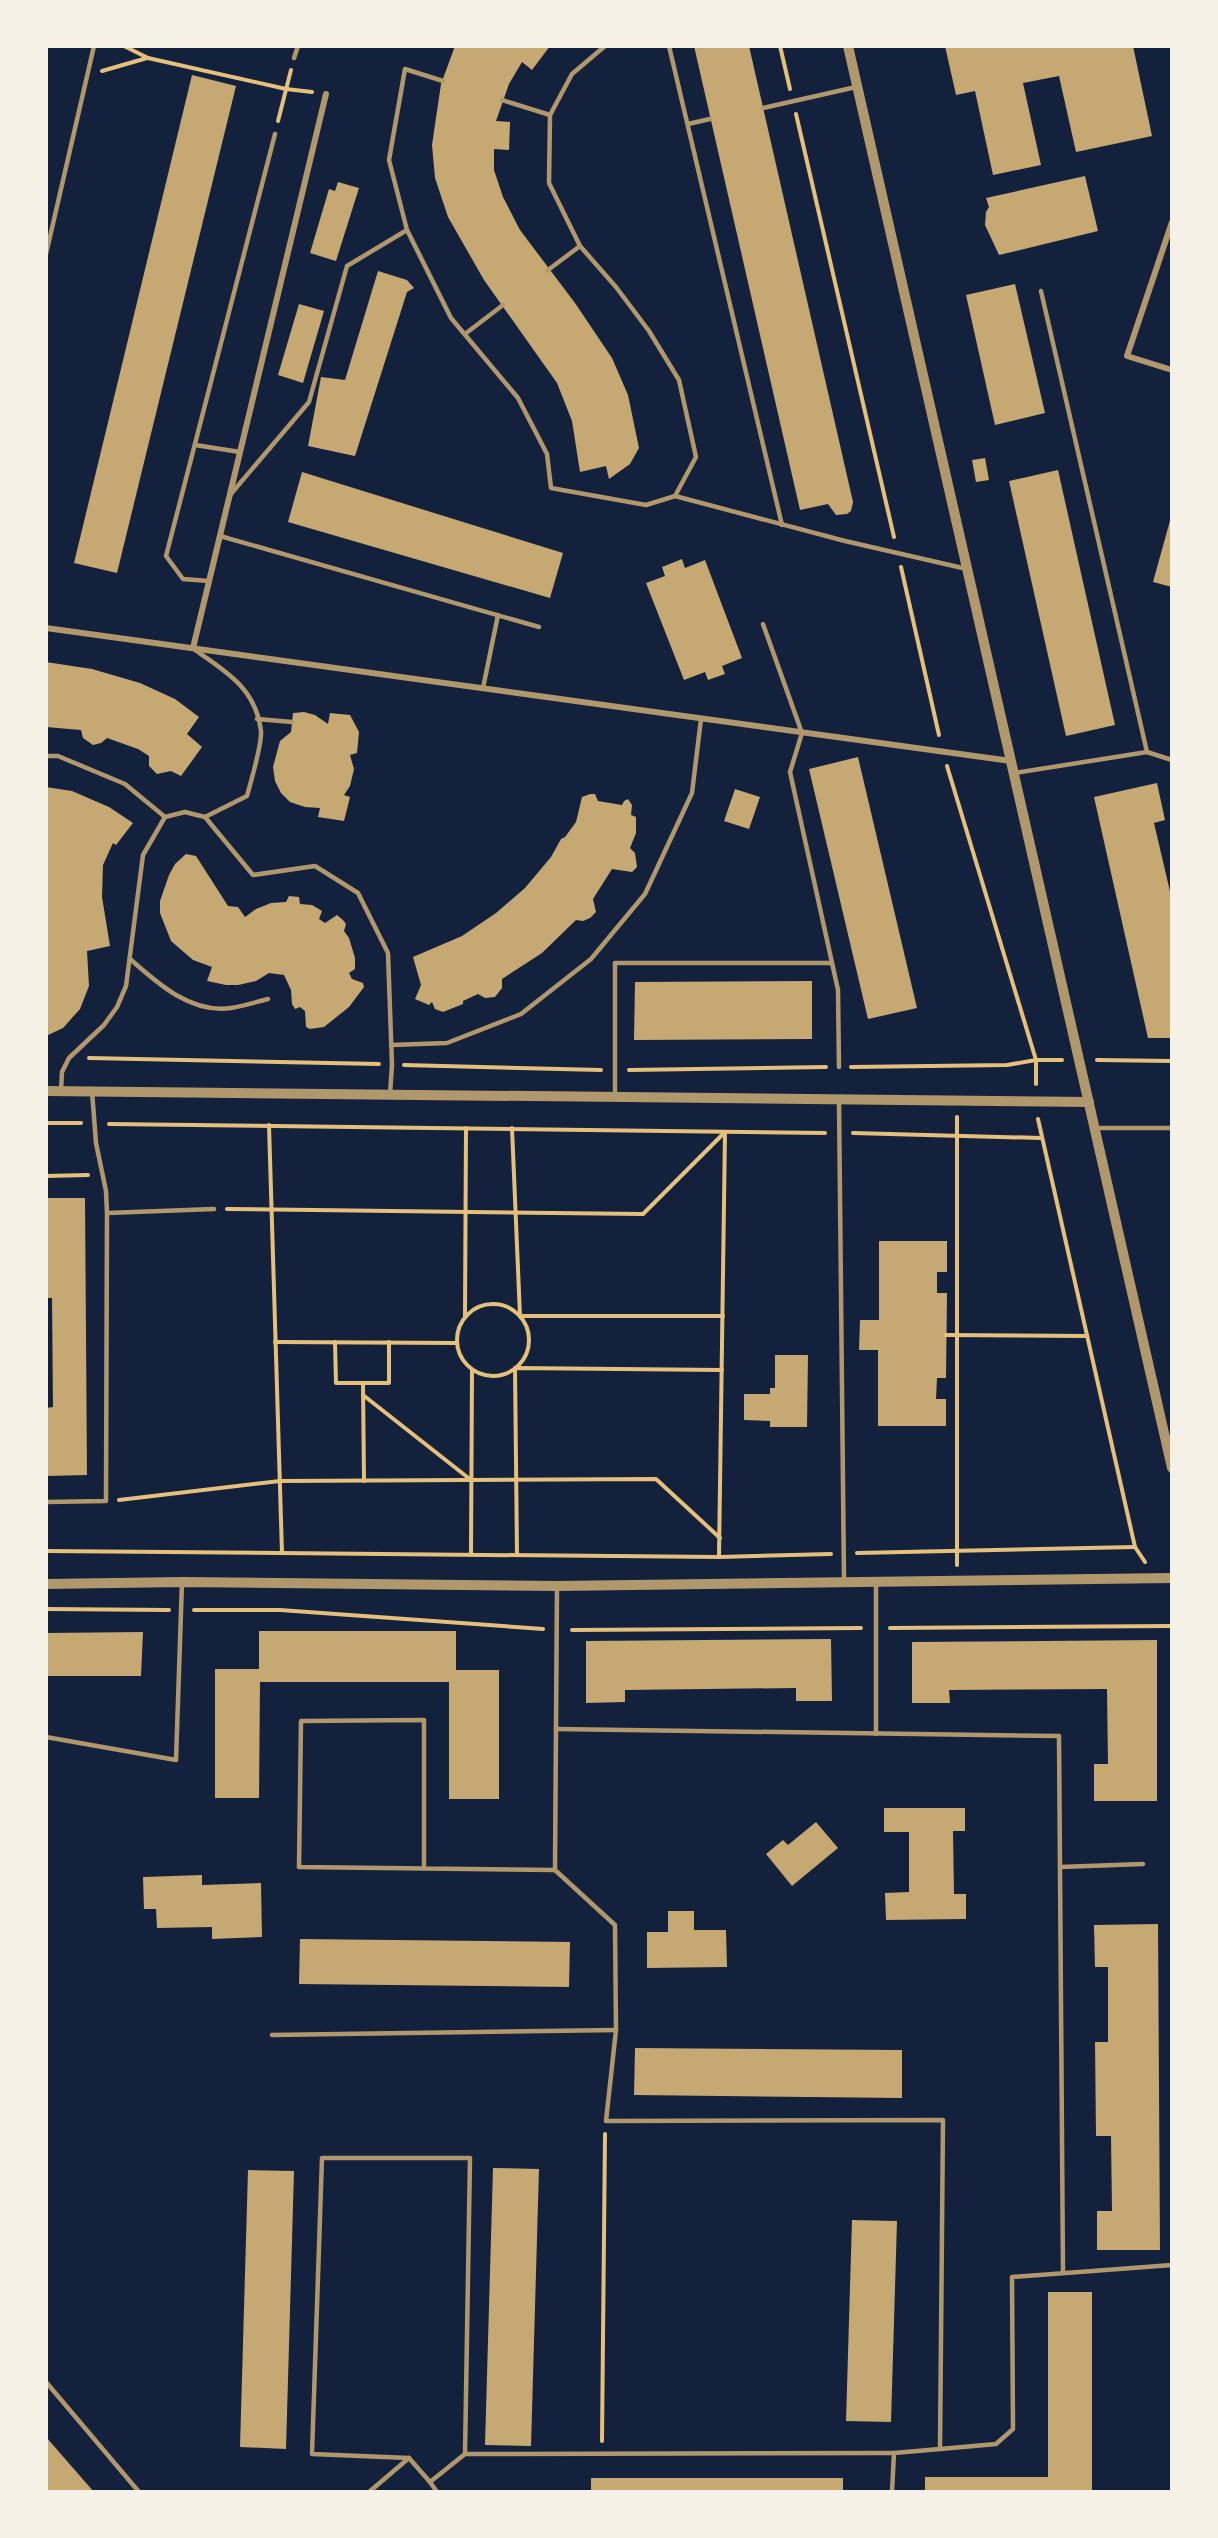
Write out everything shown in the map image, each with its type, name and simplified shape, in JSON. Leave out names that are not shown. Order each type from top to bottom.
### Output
[{"type":"street","points":[[848,46],[1172,1468]]},
{"type":"street","points":[[193,648],[326,94]]},
{"type":"street","points":[[1172,222],[1127,356],[1172,370]]},
{"type":"street","points":[[46,628],[1011,761]]},
{"type":"street","points":[[46,1091],[1089,1102]]},
{"type":"street","points":[[46,1584],[182,1582],[557,1586],[1172,1578]]},
{"type":"lane","points":[[46,254],[94,46]]},
{"type":"lane","points":[[294,58],[298,46]]},
{"type":"lane","points":[[605,46],[572,74],[550,115],[549,183],[580,246],[616,287],[649,331],[679,380],[696,457],[675,496]]},
{"type":"lane","points":[[669,46],[782,525]]},
{"type":"lane","points":[[442,81],[405,69],[389,160],[407,230],[451,318],[518,398],[547,454],[551,488],[646,505],[675,496],[782,525],[967,569]]},
{"type":"lane","points":[[763,108],[857,87]]},
{"type":"lane","points":[[502,100],[550,115]]},
{"type":"lane","points":[[688,124],[710,119]]},
{"type":"lane","points":[[209,581],[183,579],[166,556],[275,134]]},
{"type":"lane","points":[[229,496],[309,402],[347,266],[407,230]]},
{"type":"lane","points":[[548,270],[580,246]]},
{"type":"lane","points":[[1041,291],[1147,752]]},
{"type":"lane","points":[[465,334],[503,305]]},
{"type":"lane","points":[[195,445],[240,452]]},
{"type":"lane","points":[[220,536],[539,627]]},
{"type":"lane","points":[[483,688],[498,615]]},
{"type":"lane","points":[[763,624],[802,733],[790,772],[838,990],[839,1067]]},
{"type":"lane","points":[[193,648],[229,674],[250,696],[261,733],[247,796],[205,818]]},
{"type":"lane","points":[[257,719],[292,722]]},
{"type":"lane","points":[[391,1045],[447,1043],[521,1014],[591,959],[645,894],[692,793],[701,719]]},
{"type":"lane","points":[[1013,773],[1147,752],[1172,760]]},
{"type":"lane","points":[[46,756],[58,756],[125,784],[165,817]]},
{"type":"lane","points":[[61,1091],[62,1072],[69,1058],[104,1025],[117,1007],[126,986],[143,855],[165,817],[185,812],[205,818],[253,875],[315,866],[358,893],[388,953],[392,1065],[390,1096]]},
{"type":"lane","points":[[130,958],[164,989],[196,1004],[230,1009],[268,999]]},
{"type":"lane","points":[[615,1098],[615,963],[832,963]]},
{"type":"lane","points":[[46,1502],[106,1501],[107,1213],[94,1123],[92,1091]]},
{"type":"lane","points":[[839,1100],[844,1582]]},
{"type":"lane","points":[[1093,1128],[1172,1128]]},
{"type":"lane","points":[[107,1213],[213,1209]]},
{"type":"lane","points":[[46,1737],[176,1760],[182,1582]]},
{"type":"lane","points":[[876,1582],[876,1734]]},
{"type":"lane","points":[[555,1870],[557,1586]]},
{"type":"lane","points":[[424,1868],[424,1720],[301,1720],[299,1867],[555,1870],[615,1925],[616,2030],[606,2121],[943,2120],[940,2449]]},
{"type":"lane","points":[[556,1729],[1059,1736],[1063,2272]]},
{"type":"lane","points":[[1060,1867],[1143,1864]]},
{"type":"lane","points":[[272,2035],[616,2030]]},
{"type":"lane","points":[[437,2492],[409,2458],[312,2454],[322,2158],[470,2158],[465,2454]]},
{"type":"lane","points":[[429,2482],[465,2454],[894,2453],[996,2444],[1013,2429],[1012,2277],[1172,2265]]},
{"type":"lane","points":[[46,2382],[139,2492]]},
{"type":"lane","points":[[892,2492],[894,2453]]},
{"type":"lane","points":[[369,2492],[409,2458]]},
{"type":"path","points":[[124,46],[148,58],[286,89],[326,94]]},
{"type":"path","points":[[69,1058],[614,1070],[1007,1065],[1036,1060],[943,753],[780,46]]},
{"type":"path","points":[[87,75],[148,58]]},
{"type":"path","points":[[275,134],[294,58]]},
{"type":"path","points":[[1120,1061],[1172,1062]]},
{"type":"path","points":[[46,1123],[725,1131],[1041,1138],[1135,1547],[719,1557],[46,1551]]},
{"type":"path","points":[[269,1125],[282,1553]]},
{"type":"path","points":[[465,1128],[465,1317]]},
{"type":"path","points":[[512,1128],[520,1316]]},
{"type":"path","points":[[213,1209],[643,1215],[725,1131]]},
{"type":"path","points":[[719,1557],[725,1131]]},
{"type":"path","points":[[957,1136],[957,1551]]},
{"type":"path","points":[[46,1176],[103,1175]]},
{"type":"path","points":[[517,1555],[515,1368],[523,1360],[528,1349],[529,1337],[520,1316],[510,1308],[486,1304],[465,1317],[460,1324],[457,1343],[465,1362],[472,1370],[482,1375],[494,1376],[515,1368],[722,1370]]},
{"type":"path","points":[[520,1316],[723,1316]]},
{"type":"path","points":[[946,1335],[1087,1336]]},
{"type":"path","points":[[276,1342],[457,1343]]},
{"type":"path","points":[[335,1342],[336,1383],[389,1383],[389,1342]]},
{"type":"path","points":[[471,1554],[472,1370]]},
{"type":"path","points":[[363,1383],[364,1481]]},
{"type":"path","points":[[363,1395],[471,1480]]},
{"type":"path","points":[[106,1501],[280,1481],[656,1479],[720,1538]]},
{"type":"path","points":[[46,1609],[280,1610],[557,1630]]},
{"type":"path","points":[[602,2453],[606,2121]]},
{"type":"building","points":[[455,46],[550,46],[532,70],[522,62],[509,84],[496,121],[510,122],[509,150],[494,149],[494,170],[503,197],[520,230],[575,303],[612,358],[628,395],[639,448],[630,464],[609,479],[606,466],[580,472],[572,421],[557,383],[484,280],[448,217],[435,178],[432,145],[441,84]]},
{"type":"building","points":[[694,46],[749,46],[853,502],[851,511],[847,514],[836,515],[828,504],[800,510]]},
{"type":"building","points":[[945,46],[1133,46],[1152,136],[1076,152],[1059,76],[1023,83],[1041,165],[993,175],[975,91],[956,95]]},
{"type":"building","points":[[192,75],[236,86],[117,573],[74,563]]},
{"type":"building","points":[[1085,176],[1098,231],[999,255],[985,225],[986,212],[989,207],[986,198]]},
{"type":"building","points":[[338,182],[359,188],[336,261],[310,253],[329,189],[335,191]]},
{"type":"building","points":[[378,271],[407,280],[414,288],[407,292],[355,456],[308,446],[321,377],[345,380]]},
{"type":"building","points":[[1015,284],[1045,413],[995,425],[966,295]]},
{"type":"building","points":[[299,304],[324,311],[303,383],[278,375]]},
{"type":"building","points":[[985,458],[989,480],[976,482],[972,460]]},
{"type":"building","points":[[1058,470],[1115,725],[1066,736],[1009,481]]},
{"type":"building","points":[[302,472],[563,553],[550,598],[288,522]]},
{"type":"building","points":[[1172,517],[1172,587],[1153,582]]},
{"type":"building","points":[[682,559],[685,568],[705,560],[742,658],[722,666],[725,674],[708,680],[705,672],[684,680],[646,583],[665,576],[662,567]]},
{"type":"building","points":[[46,662],[92,669],[140,683],[175,699],[199,717],[187,734],[202,747],[181,776],[171,771],[157,774],[149,766],[149,756],[138,749],[107,738],[93,745],[83,738],[81,730],[46,727]]},
{"type":"building","points":[[304,712],[315,715],[328,724],[330,713],[350,715],[359,732],[357,753],[350,755],[354,769],[350,786],[344,795],[350,797],[344,821],[318,817],[320,808],[305,807],[290,802],[281,793],[275,781],[273,767],[280,741],[291,732],[293,713]]},
{"type":"building","points":[[858,757],[917,1008],[868,1019],[809,769]]},
{"type":"building","points":[[1157,783],[1165,820],[1154,823],[1172,900],[1172,1038],[1148,1038],[1094,797]]},
{"type":"building","points":[[46,787],[72,791],[109,807],[133,823],[116,845],[113,843],[103,865],[102,897],[110,946],[87,951],[89,986],[80,1009],[63,1028],[46,1036]]},
{"type":"building","points":[[735,789],[760,797],[749,829],[724,821]]},
{"type":"building","points":[[595,794],[598,801],[622,805],[628,799],[632,805],[631,815],[636,817],[636,833],[630,848],[635,853],[637,867],[632,872],[612,869],[593,899],[596,912],[583,921],[576,920],[542,953],[502,979],[502,988],[495,997],[485,998],[478,994],[463,1001],[463,1004],[443,1012],[435,1009],[432,1002],[429,1005],[415,999],[421,985],[413,957],[462,936],[496,913],[525,888],[576,822],[582,797]]},
{"type":"building","points":[[186,854],[196,856],[228,906],[238,907],[245,917],[256,909],[271,903],[286,902],[289,896],[299,897],[300,904],[312,905],[322,911],[319,919],[325,923],[337,915],[343,920],[346,924],[344,931],[349,938],[355,958],[355,969],[349,973],[352,979],[363,983],[364,987],[349,1007],[324,1027],[310,1029],[306,1027],[305,1011],[300,1007],[295,1009],[292,1004],[291,990],[284,975],[269,973],[256,981],[238,985],[207,981],[212,967],[193,960],[171,941],[160,913],[160,901],[169,875],[175,864]]},
{"type":"building","points":[[812,981],[812,1039],[634,1040],[635,982]]},
{"type":"building","points":[[46,1198],[85,1198],[87,1475],[46,1476],[46,1408],[53,1407],[52,1298],[46,1298]]},
{"type":"building","points":[[879,1241],[947,1241],[947,1272],[937,1272],[937,1293],[947,1293],[946,1378],[937,1378],[936,1399],[946,1399],[946,1426],[878,1426],[878,1350],[859,1350],[860,1320],[879,1320]]},
{"type":"building","points":[[775,1355],[808,1355],[807,1427],[770,1427],[770,1421],[744,1420],[744,1394],[770,1394],[770,1388],[775,1388]]},
{"type":"building","points":[[259,1631],[456,1631],[456,1670],[499,1670],[499,1799],[449,1799],[449,1682],[260,1682],[259,1798],[215,1798],[215,1669],[259,1669]]},
{"type":"building","points":[[143,1632],[141,1676],[46,1676],[46,1633]]},
{"type":"building","points":[[831,1639],[832,1701],[796,1701],[796,1688],[625,1690],[625,1702],[586,1703],[586,1641]]},
{"type":"building","points":[[1157,1640],[1157,1801],[1094,1801],[1094,1764],[1108,1764],[1107,1689],[949,1690],[950,1703],[912,1703],[912,1642]]},
{"type":"building","points":[[884,1808],[965,1808],[965,1831],[953,1831],[954,1894],[966,1894],[966,1919],[886,1920],[885,1893],[909,1892],[909,1832],[884,1832]]},
{"type":"building","points":[[816,1822],[838,1848],[792,1886],[766,1854],[783,1840],[788,1845]]},
{"type":"building","points":[[202,1875],[202,1885],[261,1883],[262,1937],[212,1939],[212,1927],[157,1928],[156,1909],[144,1909],[143,1877]]},
{"type":"building","points":[[668,1911],[694,1911],[694,1930],[726,1930],[727,1967],[647,1968],[647,1932],[668,1932]]},
{"type":"building","points":[[1158,1924],[1160,2250],[1097,2250],[1097,2211],[1112,2211],[1111,2136],[1096,2136],[1095,2042],[1108,2042],[1108,1967],[1095,1967],[1094,1925]]},
{"type":"building","points":[[300,1939],[570,1942],[569,1987],[299,1984]]},
{"type":"building","points":[[635,2048],[902,2050],[902,2098],[634,2095]]},
{"type":"building","points":[[493,2168],[539,2169],[531,2446],[485,2445]]},
{"type":"building","points":[[248,2170],[294,2171],[286,2449],[240,2447]]},
{"type":"building","points":[[852,2220],[897,2221],[891,2422],[846,2421]]},
{"type":"building","points":[[1048,2292],[1092,2292],[1092,2492],[925,2492],[925,2477],[1048,2477]]},
{"type":"building","points":[[46,2437],[94,2492],[46,2492]]},
{"type":"building","points":[[591,2478],[843,2478],[843,2492],[591,2492]]}]
